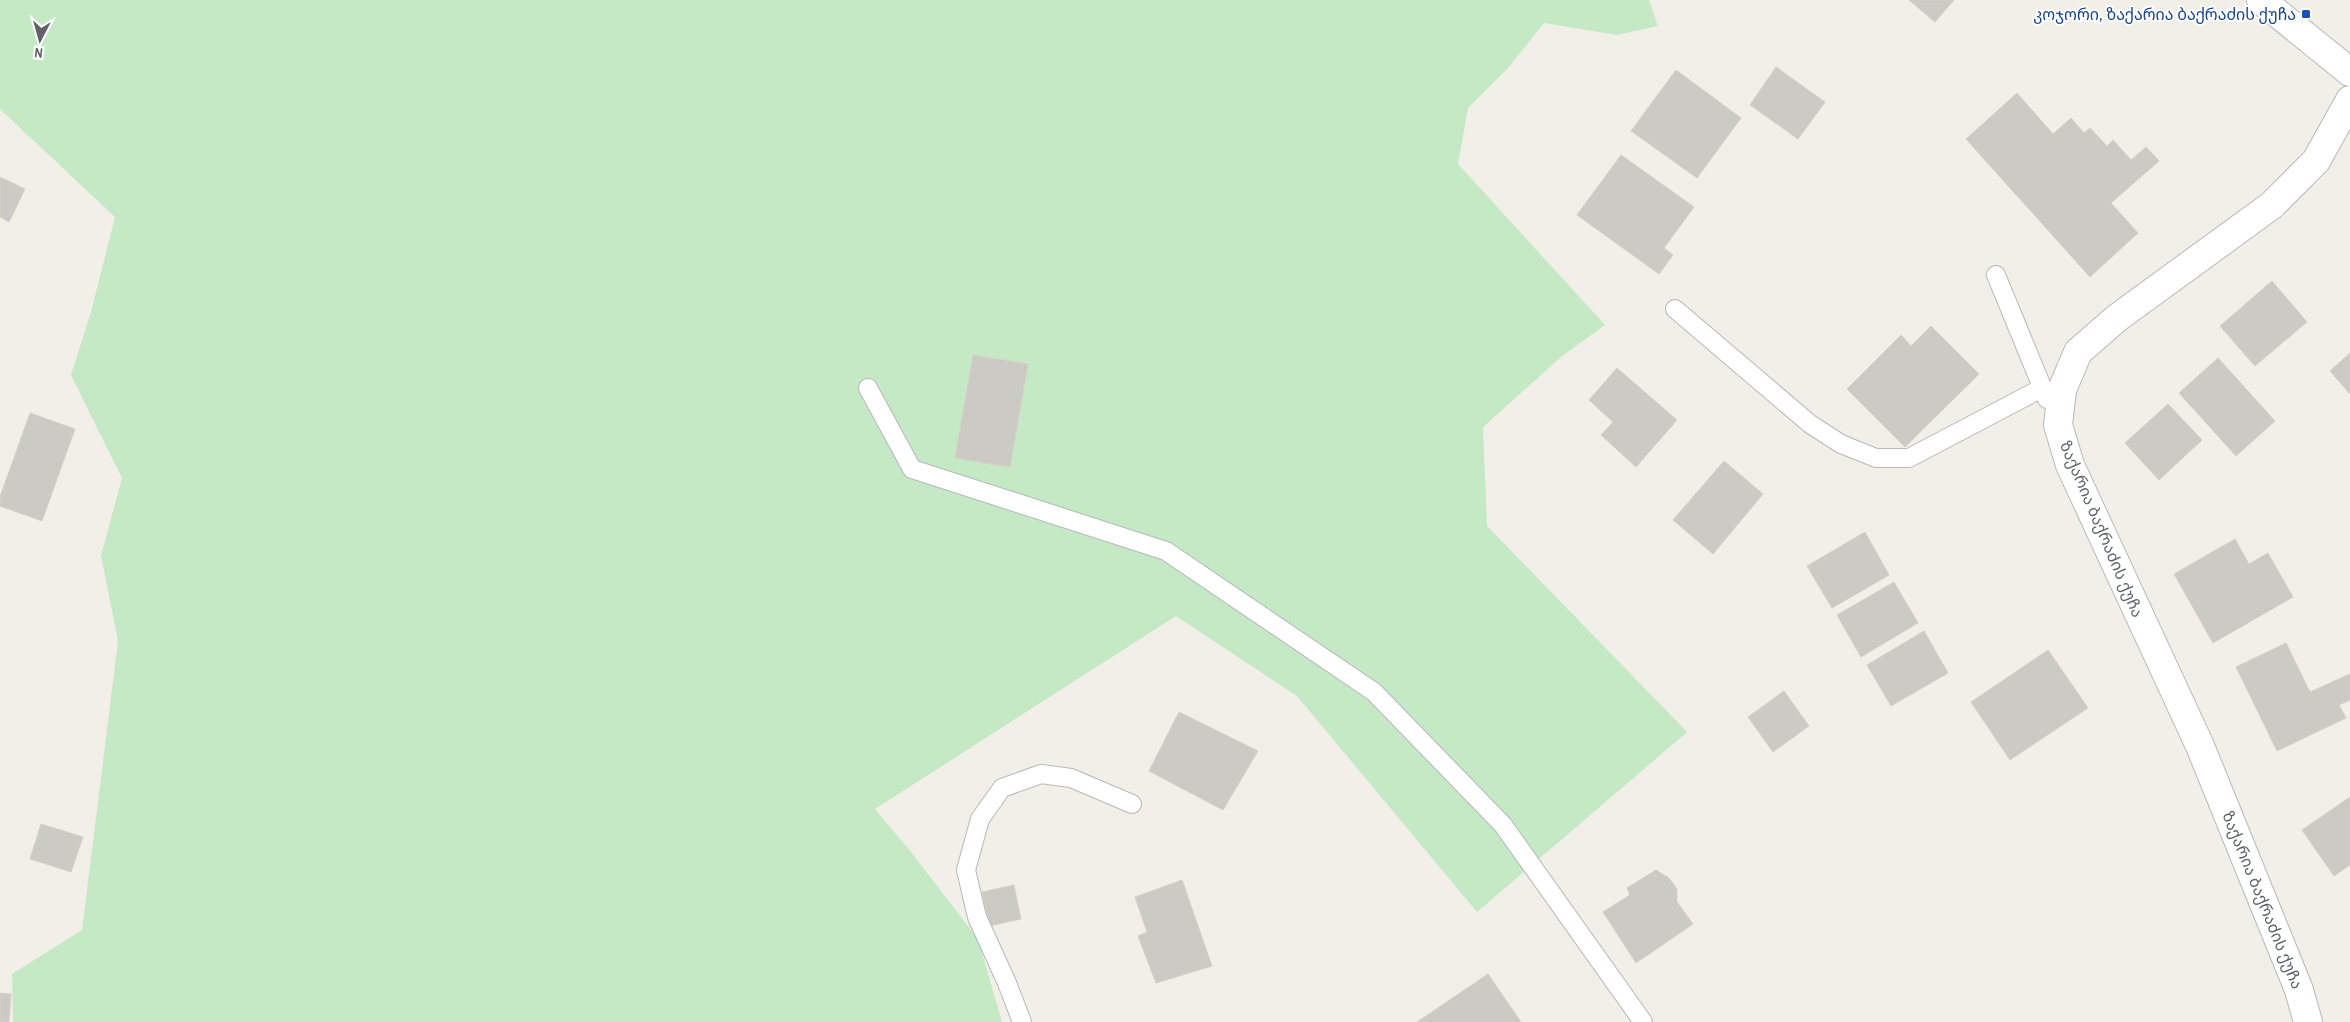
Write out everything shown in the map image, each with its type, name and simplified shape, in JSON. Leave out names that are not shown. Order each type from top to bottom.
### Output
[{"type":"street","points":[[2261,0],[2350,72]]},
{"type":"street","name":"ზაქარია ბაქრაძის ქუჩა","points":[[2308,1022],[2299,990],[2200,746],[2070,465],[2058,425],[2062,390],[2078,352],[2118,318],[2272,206],[2316,161],[2350,100]]},
{"type":"lane","points":[[1996,275],[2058,425]]},
{"type":"lane","points":[[1675,309],[1810,424],[1841,444],[1876,458],[1909,458],[2042,388]]},
{"type":"lane","points":[[868,388],[912,469],[1166,551],[1374,692],[1503,825],[1643,1022]]},
{"type":"lane","points":[[1022,1022],[1007,982],[977,917],[966,870],[980,819],[1002,788],[1041,774],[1071,778],[1132,804]]},
{"type":"green space","points":[[0,0],[1649,0],[1658,26],[1617,35],[1544,23],[1508,68],[1468,108],[1458,164],[1605,325],[1562,356],[1483,427],[1487,526],[1687,732],[1477,912],[1297,696],[1176,616],[875,809],[911,852],[978,939],[1002,1022],[13,1022],[12,974],[82,930],[118,641],[101,556],[122,478],[71,375],[91,312],[115,217],[0,109]]},
{"type":"building","points":[[1909,0],[1954,0],[1935,22]]},
{"type":"building","points":[[1776,67],[1825,102],[1798,139],[1750,105]]},
{"type":"building","points":[[1676,70],[1741,118],[1697,178],[1631,131]]},
{"type":"building","points":[[2017,93],[2053,134],[2071,118],[2084,133],[2090,128],[2107,146],[2113,140],[2131,160],[2146,147],[2159,161],[2111,203],[2138,233],[2090,277],[1966,139]]},
{"type":"building","points":[[1621,155],[1694,207],[1664,248],[1673,255],[1659,274],[1577,215]]},
{"type":"building","points":[[0,177],[25,189],[9,222],[0,217]]},
{"type":"building","points":[[2272,281],[2307,322],[2255,366],[2220,326]]},
{"type":"building","points":[[1931,326],[1979,374],[1905,447],[1847,389],[1901,335],[1911,346]]},
{"type":"building","points":[[2350,353],[2350,394],[2330,371]]},
{"type":"building","points":[[973,355],[1028,364],[1010,467],[955,458]]},
{"type":"building","points":[[2218,358],[2275,421],[2236,456],[2179,393]]},
{"type":"building","points":[[1617,368],[1677,420],[1636,467],[1601,435],[1613,422],[1589,400]]},
{"type":"building","points":[[2168,404],[2202,440],[2159,480],[2125,443]]},
{"type":"building","points":[[30,413],[75,429],[42,521],[0,506],[0,497]]},
{"type":"building","points":[[1724,461],[1763,494],[1713,554],[1673,520]]},
{"type":"building","points":[[1865,532],[1889,575],[1832,608],[1807,566]]},
{"type":"building","points":[[2235,539],[2249,564],[2268,553],[2293,597],[2213,643],[2174,574]]},
{"type":"building","points":[[1894,582],[1918,623],[1861,657],[1837,615]]},
{"type":"building","points":[[1924,631],[1948,673],[1891,706],[1867,665]]},
{"type":"building","points":[[2286,643],[2310,692],[2350,674],[2350,700],[2339,705],[2346,718],[2277,751],[2236,667]]},
{"type":"building","points":[[2048,650],[2088,708],[2010,760],[1971,702]]},
{"type":"building","points":[[1784,691],[1809,726],[1773,752],[1748,717]]},
{"type":"building","points":[[1179,712],[1258,751],[1223,810],[1149,771]]},
{"type":"building","points":[[2350,797],[2350,865],[2334,876],[2302,830]]},
{"type":"building","points":[[41,824],[83,837],[71,872],[30,859]]},
{"type":"building","points":[[1656,870],[1669,878],[1677,889],[1677,902],[1693,924],[1636,963],[1603,912],[1630,895],[1627,888]]},
{"type":"building","points":[[1182,880],[1212,966],[1156,983],[1138,936],[1147,932],[1135,897]]},
{"type":"building","points":[[1014,885],[1021,919],[990,926],[982,892]]},
{"type":"building","points":[[1488,974],[1521,1022],[1417,1022]]},
{"type":"building","points":[[0,993],[11,994],[9,1022],[0,1022]]},
{"type":"place","name":"კოჯორი, ზაქარია ბაქრაძის ქუჩა","points":[[2306,14]]}]
